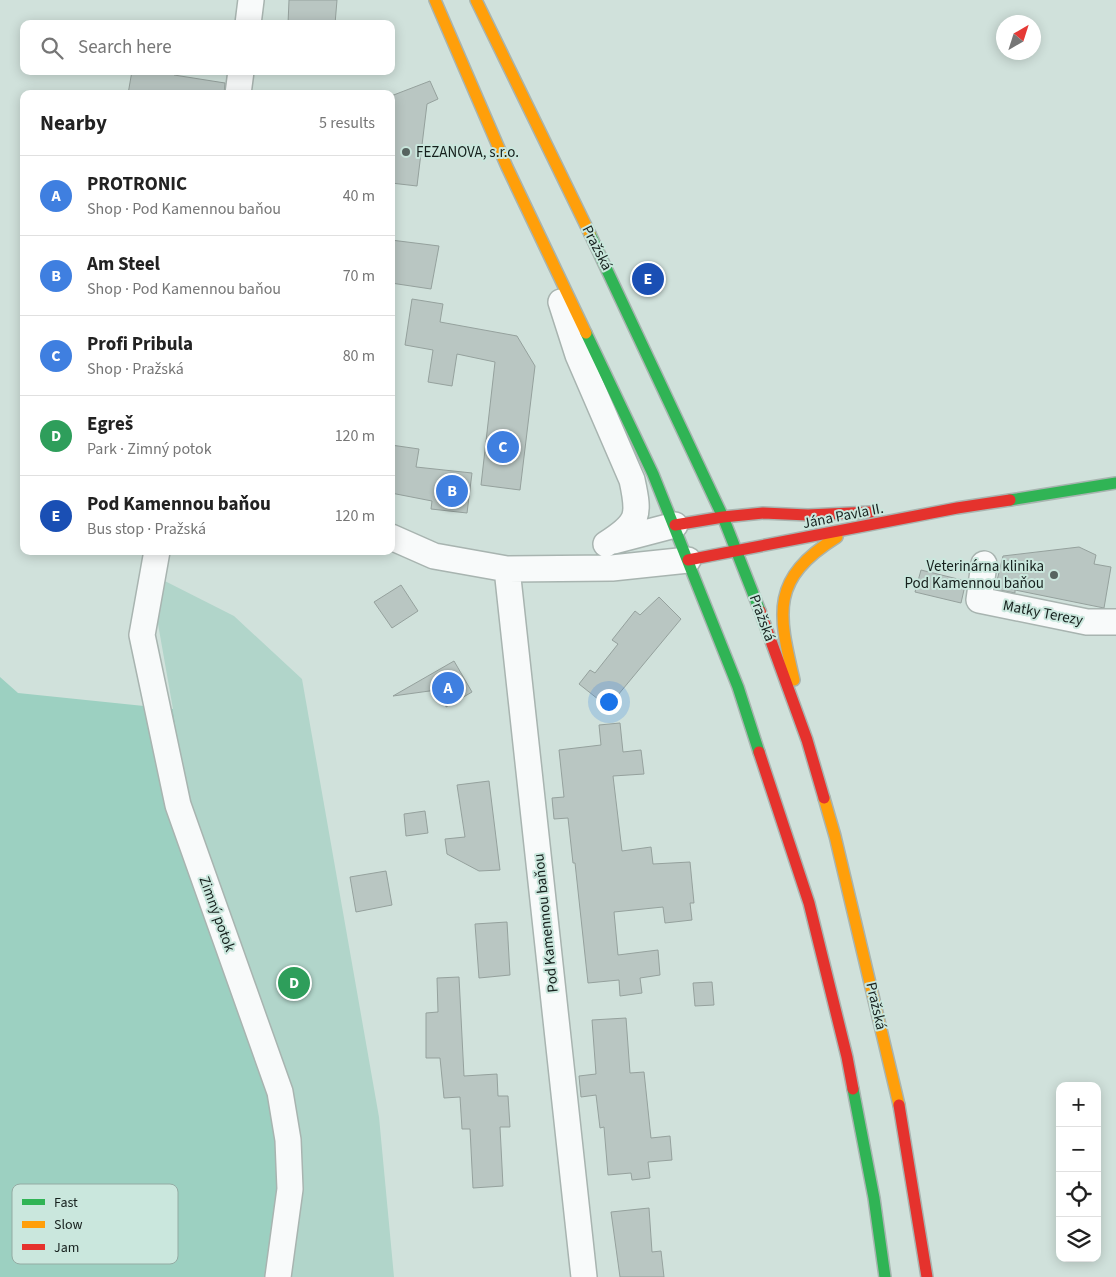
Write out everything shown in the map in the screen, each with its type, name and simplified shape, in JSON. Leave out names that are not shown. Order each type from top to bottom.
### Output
[{"type":"main road","points":[[435,0],[480,107],[541,241],[652,474],[738,687],[809,903],[847,1057],[874,1198],[885,1277]]},
{"type":"main road","name":"Pražská","points":[[476,0],[619,293],[723,517],[748,579],[807,740],[837,845],[900,1107],[927,1277]]},
{"type":"main road","points":[[694,457],[718,488],[724,492]]},
{"type":"main road","name":"Jána Pavla II.","points":[[688,560],[735,550],[770,546],[957,508],[1116,483]]},
{"type":"main road","points":[[744,505],[763,513]]},
{"type":"main road","name":"Jána Pavla II.","points":[[763,513],[808,515],[957,508]]},
{"type":"main road","points":[[674,526],[723,517],[763,513]]},
{"type":"main road","points":[[807,740],[782,620],[784,597],[791,579],[803,561],[821,546],[848,530]]},
{"type":"street","points":[[248,20],[251,0]]},
{"type":"street","points":[[239,90],[240,75]]},
{"type":"street","points":[[541,241],[578,355],[626,464],[637,497],[638,508],[633,522],[620,535],[606,544]]},
{"type":"street","points":[[547,569],[606,544],[674,526]]},
{"type":"street","points":[[395,539],[434,556],[508,570],[612,568],[688,560]]},
{"type":"street","name":"Zimný potok","points":[[157,555],[142,635],[178,805],[280,1092],[288,1140],[290,1190],[278,1277]]},
{"type":"street","name":"Matky Terezy","points":[[984,564],[978,600],[1087,622],[1116,622]]},
{"type":"street","name":"Pod Kamennou baňou","points":[[508,570],[584,1277]]},
{"type":"green space","points":[[149,573],[234,616],[302,679],[379,1117],[394,1277],[284,1277],[203,907],[173,709]]},
{"type":"green space","points":[[0,677],[18,693],[173,709],[203,907],[282,1121],[284,1277],[0,1277]]},
{"type":"building","points":[[289,0],[337,0],[335,20],[288,20]]},
{"type":"building","points":[[131,75],[174,75],[225,83],[224,90],[129,90]]},
{"type":"building","name":"FEZANOVA, s.r.o.","points":[[430,81],[438,99],[427,104],[417,186],[395,183],[395,94]]},
{"type":"building","points":[[395,240],[439,246],[431,289],[395,284]]},
{"type":"building","points":[[412,299],[443,304],[440,322],[517,336],[535,366],[520,490],[481,485],[495,362],[457,354],[452,386],[428,382],[433,350],[405,345]]},
{"type":"building","points":[[395,446],[419,449],[416,467],[472,473],[467,513],[431,509],[432,501],[395,494]]},
{"type":"building","name":"Veterinárna klinika Pod Kamennou baňou","points":[[1079,547],[1096,555],[1094,564],[1111,567],[1104,608],[1015,590],[1015,593],[995,589],[1003,556]]},
{"type":"building","points":[[921,570],[966,581],[961,603],[915,592]]},
{"type":"building","points":[[401,585],[418,611],[392,628],[374,602]]},
{"type":"building","points":[[659,597],[681,619],[608,707],[579,684],[590,670],[595,673],[618,644],[612,640],[635,611],[640,615]]},
{"type":"building","points":[[454,661],[472,692],[446,707],[444,689],[393,696]]},
{"type":"building","points":[[620,723],[623,752],[641,750],[644,774],[613,776],[622,851],[651,847],[653,864],[690,862],[694,903],[690,903],[692,920],[665,923],[663,907],[614,912],[618,955],[658,950],[660,975],[640,978],[642,993],[620,996],[619,980],[588,983],[575,863],[573,863],[568,818],[554,819],[552,798],[564,797],[559,750],[601,745],[599,725]]},
{"type":"building","points":[[489,781],[500,870],[479,871],[447,854],[445,839],[465,837],[457,785]]},
{"type":"building","points":[[425,811],[428,833],[406,836],[404,814]]},
{"type":"building","points":[[386,871],[392,905],[356,912],[350,877]]},
{"type":"building","points":[[507,922],[510,975],[479,978],[475,924]]},
{"type":"building","points":[[459,977],[464,1076],[497,1074],[498,1096],[508,1096],[510,1127],[500,1127],[503,1186],[473,1188],[470,1129],[462,1129],[460,1097],[444,1098],[440,1058],[426,1058],[426,1013],[438,1012],[437,978]]},
{"type":"building","points":[[712,982],[714,1005],[695,1006],[693,983]]},
{"type":"building","points":[[626,1018],[630,1073],[644,1072],[651,1138],[670,1136],[672,1160],[648,1162],[650,1178],[632,1180],[631,1173],[608,1175],[604,1127],[600,1128],[596,1095],[581,1097],[579,1076],[596,1074],[592,1020]]},
{"type":"building","points":[[649,1208],[652,1252],[661,1251],[664,1277],[620,1277],[611,1212]]},
{"type":"traffic: fast","points":[[590,234],[723,517],[760,611]]},
{"type":"traffic: fast","points":[[586,333],[653,474],[738,687],[759,752]]},
{"type":"traffic: fast","points":[[1010,500],[1116,483]]},
{"type":"traffic: fast","points":[[853,1089],[874,1198],[885,1277]]},
{"type":"traffic: slow","points":[[435,0],[507,167],[586,333]]},
{"type":"traffic: slow","points":[[476,0],[590,234]]},
{"type":"traffic: slow","points":[[794,680],[785,635],[784,599],[790,583],[800,568],[815,552],[837,537]]},
{"type":"traffic: slow","points":[[824,798],[835,836],[899,1105]]},
{"type":"traffic: jam","points":[[688,560],[957,508],[1010,500]]},
{"type":"traffic: jam","points":[[675,525],[763,513],[808,515],[871,512]]},
{"type":"traffic: jam","points":[[760,611],[807,740],[824,798]]},
{"type":"traffic: jam","points":[[759,752],[809,903],[847,1057],[853,1089]]},
{"type":"traffic: jam","points":[[899,1105],[927,1277]]},
{"type":"place","name":"FEZANOVA, s.r.o.","points":[[406,152]]},
{"type":"place","name":"Pod Kamennou baňou","points":[[648,279]]},
{"type":"place","name":"Profi Pribula","points":[[503,447]]},
{"type":"place","name":"Am Steel","points":[[452,491]]},
{"type":"place","name":"Veterinárna klinika Pod Kamennou baňou","points":[[1054,575]]},
{"type":"place","name":"PROTRONIC","points":[[448,688]]},
{"type":"place","name":"Egreš","points":[[294,983]]}]
